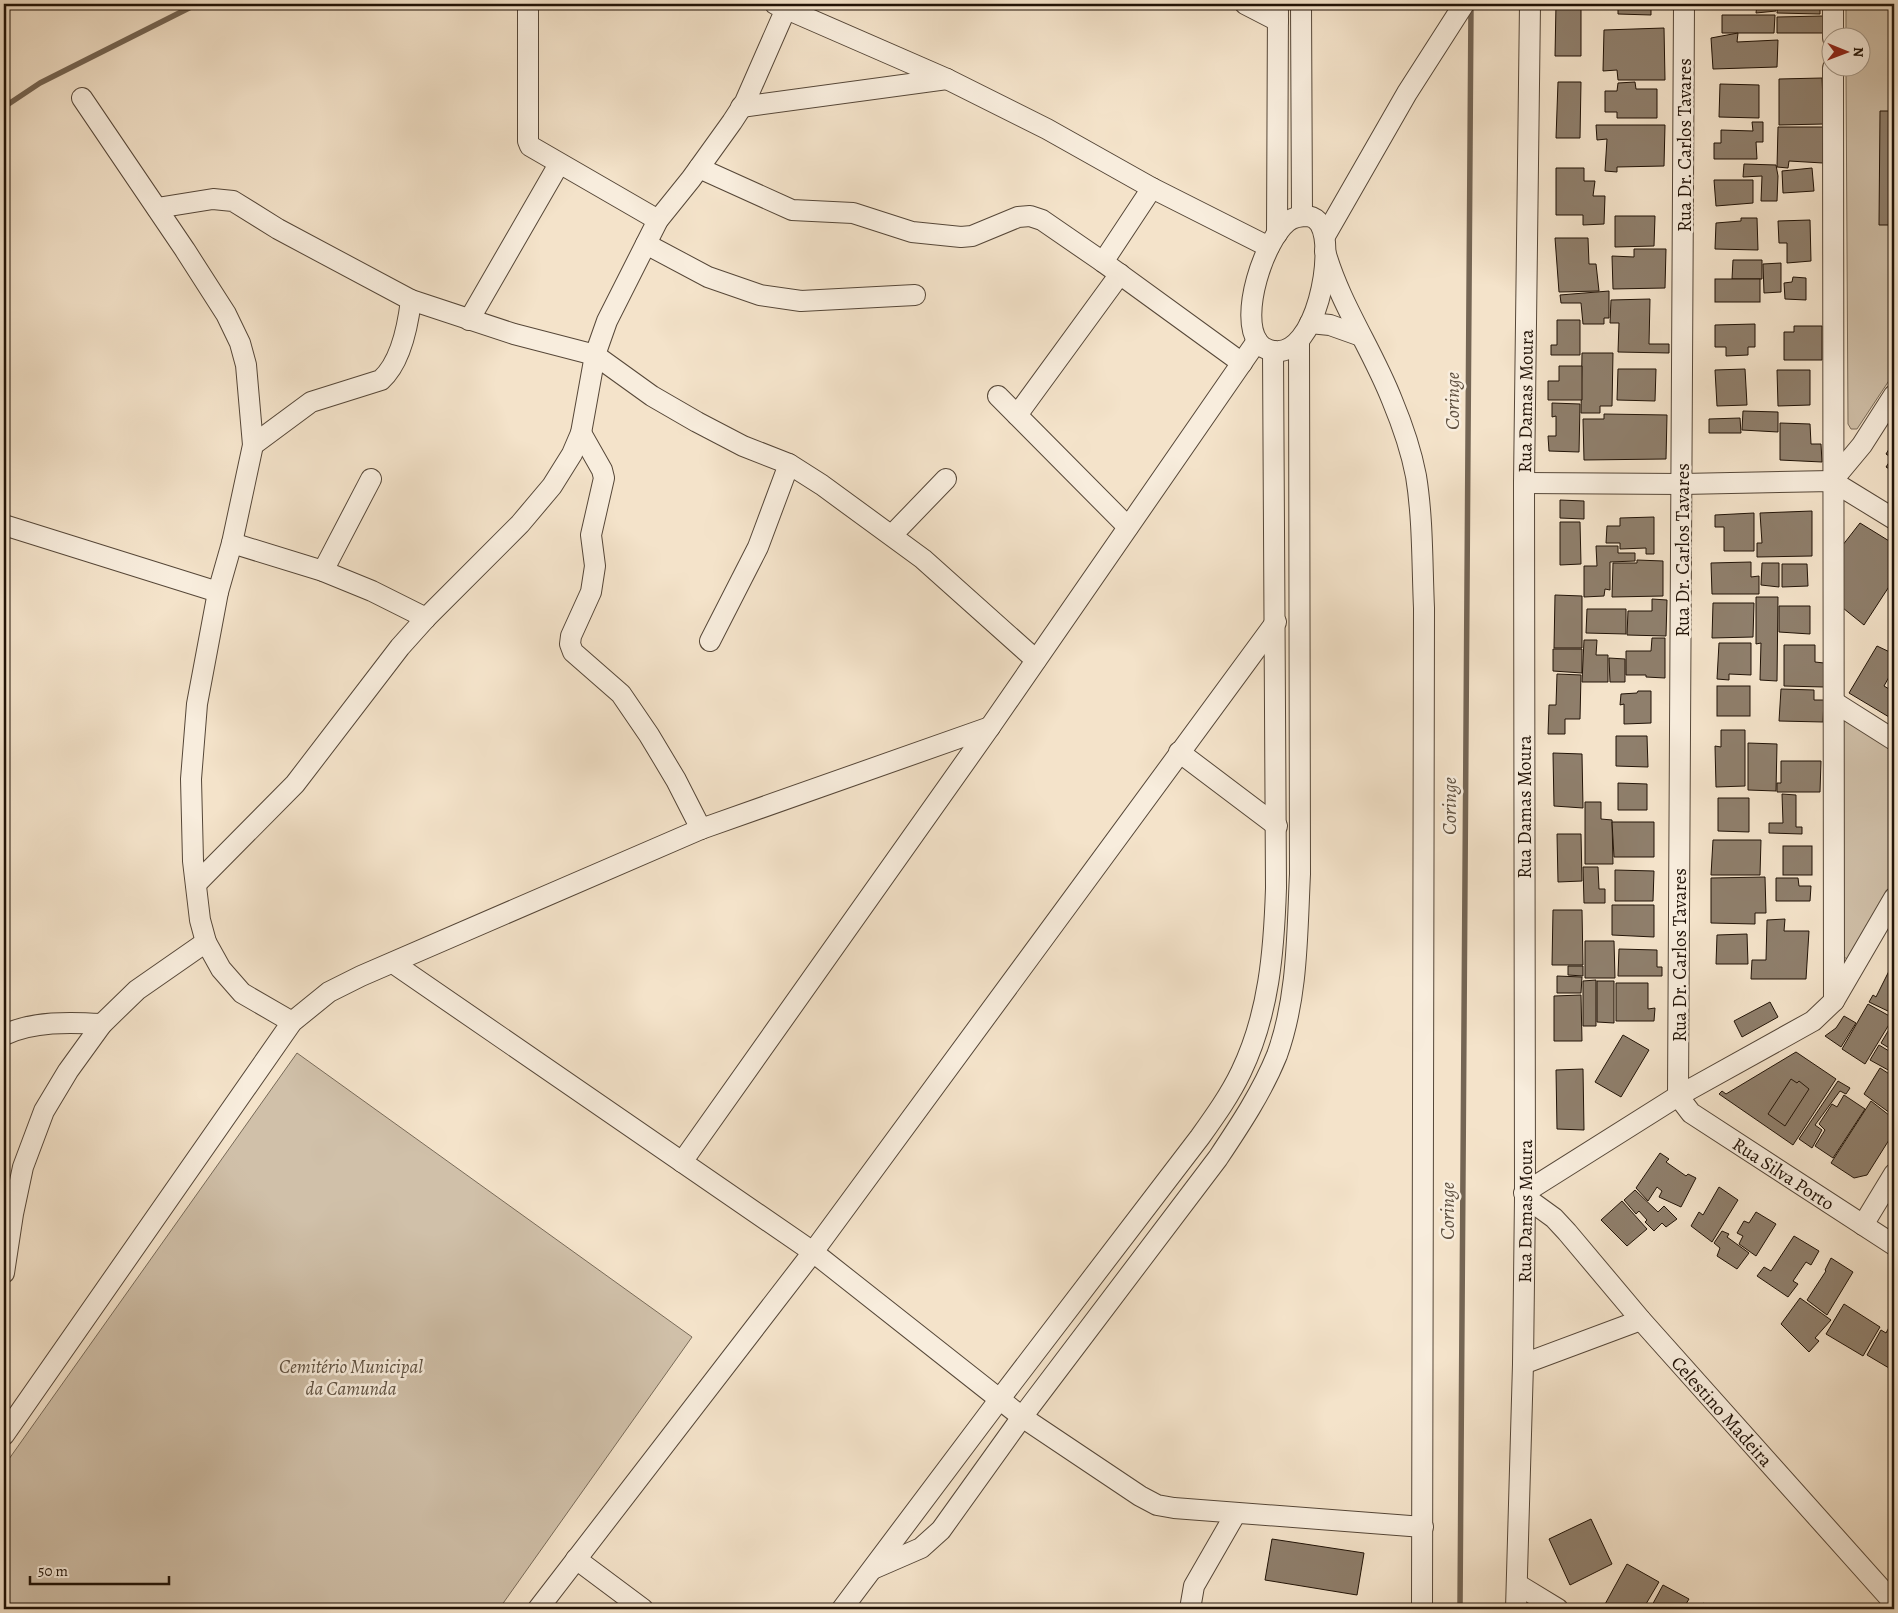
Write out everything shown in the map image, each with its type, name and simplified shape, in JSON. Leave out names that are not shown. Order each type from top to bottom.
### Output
[{"type":"street","points":[[528,4],[528,141],[530,146],[658,220]]},
{"type":"street","points":[[1245,4],[1278,12],[1273,240]]},
{"type":"street","points":[[1301,4],[1302,216]]},
{"type":"street","points":[[682,1162],[990,727],[1242,363],[1265,346],[1289,350],[1299,341],[1310,324],[1320,291],[1325,244],[1407,93],[1464,4]]},
{"type":"street","name":"Rua Damas Moura","points":[[1516,1609],[1523,1364],[1524,484],[1530,4]]},
{"type":"street","name":"Rua Dr. Carlos Tavares","points":[[1678,1096],[1684,4]]},
{"type":"street","points":[[1833,4],[1833,28]]},
{"type":"street","points":[[196,884],[295,784],[394,655],[426,618],[520,524],[552,486],[572,454],[580,433],[595,354],[607,321],[658,220],[699,168],[741,107],[783,5],[947,79],[1047,129],[1152,188],[1273,240]]},
{"type":"street","points":[[1833,78],[1834,1001]]},
{"type":"street","points":[[741,107],[947,79]]},
{"type":"street","points":[[82,98],[226,314],[240,343],[246,365],[253,445],[232,543],[218,592],[197,704],[190,806],[200,920],[206,942],[221,969],[242,993],[292,1022]]},
{"type":"street","points":[[469,320],[559,164]]},
{"type":"street","points":[[699,168],[792,210],[853,213],[912,232],[961,237],[972,236],[1018,217],[1030,216],[1052,226],[1242,363]]},
{"type":"street","points":[[1103,262],[1152,188]]},
{"type":"street","points":[[157,208],[212,199],[234,201],[278,229],[411,300],[514,334],[595,354],[652,396],[697,422],[743,446],[789,464],[892,535],[941,573],[1036,660]]},
{"type":"street","points":[[842,1609],[1200,1137],[1222,1106],[1241,1072],[1254,1039],[1264,1009],[1270,975],[1275,916],[1277,826],[1274,623],[1265,346],[1252,318],[1259,270],[1273,240],[1286,223],[1302,216],[1308,216],[1317,219],[1323,229],[1336,286],[1392,399],[1406,439],[1415,475],[1420,513],[1424,608],[1422,1609]]},
{"type":"street","points":[[646,244],[708,277],[760,295],[801,301],[915,295]]},
{"type":"street","points":[[1017,415],[1120,274]]},
{"type":"street","points":[[253,445],[312,402],[380,380],[386,375],[392,368],[408,326],[411,300]]},
{"type":"street","points":[[1310,324],[1330,325],[1361,336]]},
{"type":"street","points":[[873,1569],[921,1548],[940,1530],[1022,1417],[1218,1158],[1248,1113],[1277,1054],[1292,996],[1297,950],[1300,874],[1299,341]]},
{"type":"street","points":[[1832,481],[1862,445],[1894,395]]},
{"type":"street","points":[[998,396],[1128,527]]},
{"type":"street","points":[[580,433],[602,470],[604,478],[591,535],[596,566],[591,592],[570,644],[573,652],[581,660],[621,694],[649,734],[676,780],[701,829]]},
{"type":"street","points":[[710,641],[758,547],[789,464]]},
{"type":"street","points":[[892,535],[946,478]]},
{"type":"street","points":[[323,571],[371,479]]},
{"type":"street","points":[[1524,484],[1682,484],[1832,481],[1894,519]]},
{"type":"street","points":[[4,525],[218,592]]},
{"type":"street","points":[[232,543],[323,571],[372,591],[426,618]]},
{"type":"street","points":[[538,1609],[813,1252],[1274,623],[1300,605]]},
{"type":"street","points":[[1834,702],[1894,740]]},
{"type":"street","points":[[4,1435],[292,1022],[329,992],[701,829],[990,727]]},
{"type":"street","points":[[1179,752],[1277,826]]},
{"type":"street","points":[[1524,1195],[1678,1096],[1813,1020],[1834,1001],[1894,898]]},
{"type":"street","points":[[4,1274],[13,1214],[23,1167],[44,1112],[68,1071],[102,1024],[137,990],[206,942]]},
{"type":"street","points":[[393,963],[813,1252],[999,1400],[1140,1496],[1157,1504],[1174,1508],[1422,1527]]},
{"type":"street","points":[[4,1035],[15,1030],[44,1025],[74,1022],[102,1024]]},
{"type":"street","name":"Rua Silva Porto","points":[[1678,1096],[1691,1113],[1894,1245]]},
{"type":"street","points":[[1863,1225],[1894,1174]]},
{"type":"street","name":"Celestino Madeira","points":[[1524,1195],[1554,1218],[1641,1320],[1894,1603]]},
{"type":"street","points":[[1523,1364],[1641,1320]]},
{"type":"street","points":[[1190,1609],[1194,1586],[1236,1514]]},
{"type":"street","points":[[576,1559],[643,1609]]},
{"type":"street","points":[[1517,1584],[1558,1609]]},
{"type":"green space","points":[[1846,4],[1894,4],[1894,373],[1857,429],[1851,429],[1848,424],[1846,78],[1870,78],[1870,28],[1846,28]]},
{"type":"green space","points":[[1843,721],[1855,723],[1894,750],[1894,888],[1856,956],[1847,959],[1841,955]]},
{"type":"green space","name":"Cemitério Municipal da Camunda","points":[[297,1053],[692,1337],[499,1609],[4,1609],[4,1466]]},
{"type":"building","points":[[1556,4],[1581,4],[1581,56],[1555,56]]},
{"type":"building","points":[[1618,4],[1651,4],[1651,15],[1618,14]]},
{"type":"building","points":[[1757,4],[1776,4],[1776,11],[1756,13]]},
{"type":"building","points":[[1778,4],[1820,4],[1820,14],[1777,13]]},
{"type":"building","points":[[1722,15],[1775,15],[1774,33],[1722,33]]},
{"type":"building","points":[[1823,16],[1823,28],[1820,28],[1820,33],[1777,33],[1777,17]]},
{"type":"building","points":[[1664,28],[1665,80],[1618,80],[1617,70],[1603,71],[1604,30]]},
{"type":"building","points":[[1738,33],[1737,42],[1778,40],[1777,67],[1713,69],[1711,38]]},
{"type":"building","points":[[1822,78],[1824,124],[1779,125],[1779,79]]},
{"type":"building","points":[[1558,82],[1581,82],[1580,138],[1556,138]]},
{"type":"building","points":[[1635,82],[1636,89],[1657,89],[1657,118],[1617,118],[1617,112],[1605,112],[1605,91],[1617,91],[1618,83]]},
{"type":"building","points":[[1720,84],[1759,85],[1759,118],[1719,117]]},
{"type":"building","points":[[1880,111],[1894,111],[1894,225],[1879,225]]},
{"type":"building","points":[[1752,122],[1763,122],[1763,142],[1756,142],[1757,159],[1714,159],[1714,143],[1721,143],[1721,130],[1753,131]]},
{"type":"building","points":[[1596,125],[1665,125],[1664,166],[1617,167],[1617,172],[1605,171],[1607,139],[1597,140]]},
{"type":"building","points":[[1778,127],[1823,127],[1823,163],[1789,161],[1788,168],[1777,167]]},
{"type":"building","points":[[1744,164],[1776,165],[1778,176],[1777,201],[1761,201],[1762,176],[1743,177]]},
{"type":"building","points":[[1556,168],[1584,168],[1584,181],[1595,181],[1593,196],[1605,196],[1604,224],[1583,225],[1583,215],[1556,215]]},
{"type":"building","points":[[1812,168],[1814,191],[1783,193],[1782,171]]},
{"type":"building","points":[[1714,180],[1753,180],[1753,203],[1716,206]]},
{"type":"building","points":[[1615,216],[1655,216],[1654,246],[1615,247]]},
{"type":"building","points":[[1741,218],[1757,218],[1758,250],[1715,249],[1716,223],[1741,221]]},
{"type":"building","points":[[1810,220],[1811,261],[1787,263],[1787,243],[1779,243],[1778,221]]},
{"type":"building","points":[[1555,238],[1588,238],[1589,264],[1596,264],[1599,291],[1559,292]]},
{"type":"building","points":[[1634,249],[1666,249],[1665,288],[1613,289],[1612,256],[1634,257]]},
{"type":"building","points":[[1733,260],[1762,260],[1762,279],[1732,279]]},
{"type":"building","points":[[1781,263],[1781,292],[1764,293],[1763,264]]},
{"type":"building","points":[[1793,277],[1806,278],[1806,300],[1785,299],[1784,283],[1792,282]]},
{"type":"building","points":[[1715,279],[1760,279],[1760,302],[1715,302]]},
{"type":"building","points":[[1609,291],[1609,318],[1604,318],[1604,324],[1583,324],[1581,303],[1561,303],[1560,295]]},
{"type":"building","points":[[1650,299],[1649,344],[1669,344],[1669,353],[1618,352],[1619,323],[1610,323],[1611,300]]},
{"type":"building","points":[[1557,320],[1580,320],[1580,355],[1551,355],[1551,345],[1557,345]]},
{"type":"building","points":[[1755,324],[1755,347],[1748,347],[1748,355],[1726,356],[1726,347],[1715,347],[1715,325]]},
{"type":"building","points":[[1794,326],[1822,326],[1822,360],[1784,360],[1784,332],[1794,332]]},
{"type":"building","points":[[1582,353],[1613,353],[1612,406],[1600,406],[1600,413],[1581,413]]},
{"type":"building","points":[[1559,366],[1582,366],[1582,400],[1548,400],[1548,381],[1559,381]]},
{"type":"building","points":[[1618,369],[1656,369],[1655,401],[1617,400]]},
{"type":"building","points":[[1745,369],[1747,405],[1717,406],[1715,370]]},
{"type":"building","points":[[1777,370],[1810,370],[1810,405],[1778,406]]},
{"type":"building","points":[[1552,403],[1580,404],[1579,452],[1549,451],[1548,436],[1556,436],[1556,416],[1552,417]]},
{"type":"building","points":[[1743,411],[1778,412],[1778,432],[1742,430]]},
{"type":"building","points":[[1604,414],[1667,415],[1666,459],[1584,460],[1583,419],[1604,419]]},
{"type":"building","points":[[1740,418],[1741,433],[1709,433],[1709,419]]},
{"type":"building","points":[[1780,423],[1810,424],[1811,444],[1821,444],[1822,462],[1780,460]]},
{"type":"building","points":[[1894,441],[1894,472],[1886,467],[1892,458],[1886,454]]},
{"type":"building","points":[[1560,500],[1584,501],[1584,519],[1560,518]]},
{"type":"building","points":[[1812,511],[1812,556],[1757,557],[1757,543],[1762,543],[1760,513]]},
{"type":"building","points":[[1754,513],[1754,551],[1724,551],[1724,527],[1715,527],[1715,515]]},
{"type":"building","points":[[1654,517],[1654,554],[1646,554],[1646,548],[1620,549],[1620,543],[1606,543],[1607,526],[1620,526],[1620,518]]},
{"type":"building","points":[[1560,522],[1580,522],[1581,564],[1560,565]]},
{"type":"building","points":[[1860,523],[1894,544],[1894,579],[1864,625],[1843,608],[1842,546]]},
{"type":"building","points":[[1596,546],[1618,546],[1618,553],[1635,553],[1635,561],[1610,562],[1610,590],[1605,589],[1604,596],[1584,597],[1584,566],[1597,566]]},
{"type":"building","points":[[1637,560],[1663,561],[1663,596],[1612,597],[1613,563],[1637,563]]},
{"type":"building","points":[[1751,562],[1751,577],[1759,576],[1759,594],[1712,594],[1711,563]]},
{"type":"building","points":[[1762,563],[1779,563],[1779,587],[1761,585]]},
{"type":"building","points":[[1782,564],[1807,564],[1808,586],[1782,587]]},
{"type":"building","points":[[1555,595],[1582,596],[1582,648],[1554,648]]},
{"type":"building","points":[[1756,597],[1778,597],[1777,681],[1760,680],[1761,643],[1756,644]]},
{"type":"building","points":[[1652,599],[1667,600],[1666,636],[1627,635],[1628,611],[1652,611]]},
{"type":"building","points":[[1713,603],[1754,603],[1753,637],[1712,638]]},
{"type":"building","points":[[1779,606],[1810,606],[1810,634],[1779,632]]},
{"type":"building","points":[[1587,609],[1626,609],[1626,634],[1586,633]]},
{"type":"building","points":[[1652,638],[1665,638],[1665,678],[1646,677],[1646,675],[1626,675],[1626,651],[1651,651]]},
{"type":"building","points":[[1584,640],[1597,640],[1596,655],[1608,655],[1608,682],[1582,682]]},
{"type":"building","points":[[1719,643],[1751,643],[1751,675],[1729,674],[1729,680],[1717,679]]},
{"type":"building","points":[[1784,645],[1815,645],[1815,662],[1824,663],[1824,687],[1784,686]]},
{"type":"building","points":[[1877,646],[1894,654],[1894,668],[1884,686],[1894,692],[1894,708],[1889,717],[1849,693]]},
{"type":"building","points":[[1553,649],[1582,649],[1582,673],[1553,671]]},
{"type":"building","points":[[1609,658],[1625,659],[1625,682],[1610,682]]},
{"type":"building","points":[[1557,674],[1581,675],[1580,719],[1565,719],[1565,734],[1548,734],[1549,705],[1556,705]]},
{"type":"building","points":[[1717,686],[1750,686],[1750,716],[1717,716]]},
{"type":"building","points":[[1781,689],[1814,690],[1814,700],[1824,700],[1823,722],[1779,721]]},
{"type":"building","points":[[1638,691],[1651,691],[1651,723],[1624,724],[1624,704],[1620,705],[1621,694],[1637,693]]},
{"type":"building","points":[[1721,730],[1745,730],[1745,786],[1716,787],[1715,746],[1721,747]]},
{"type":"building","points":[[1616,736],[1647,736],[1648,767],[1616,766]]},
{"type":"building","points":[[1748,743],[1777,744],[1776,791],[1748,790]]},
{"type":"building","points":[[1553,753],[1582,754],[1583,808],[1554,806]]},
{"type":"building","points":[[1781,761],[1821,761],[1820,792],[1777,792],[1777,783],[1781,783]]},
{"type":"building","points":[[1618,783],[1647,784],[1647,810],[1618,810]]},
{"type":"building","points":[[1782,794],[1796,795],[1796,827],[1802,827],[1802,834],[1769,833],[1769,823],[1783,823]]},
{"type":"building","points":[[1718,798],[1749,798],[1749,832],[1718,831]]},
{"type":"building","points":[[1585,802],[1601,802],[1601,819],[1612,820],[1613,864],[1585,864]]},
{"type":"building","points":[[1612,822],[1654,822],[1654,857],[1614,857]]},
{"type":"building","points":[[1557,834],[1581,834],[1582,881],[1558,882]]},
{"type":"building","points":[[1713,840],[1761,840],[1760,875],[1711,875]]},
{"type":"building","points":[[1783,846],[1812,846],[1812,875],[1783,875]]},
{"type":"building","points":[[1583,867],[1598,867],[1599,889],[1605,889],[1605,903],[1584,903]]},
{"type":"building","points":[[1615,870],[1654,871],[1653,901],[1615,901]]},
{"type":"building","points":[[1765,877],[1766,913],[1755,913],[1755,924],[1711,923],[1711,878]]},
{"type":"building","points":[[1776,878],[1798,878],[1799,886],[1811,886],[1810,901],[1776,901]]},
{"type":"building","points":[[1612,905],[1654,905],[1654,937],[1612,935]]},
{"type":"building","points":[[1553,910],[1582,910],[1583,965],[1552,965]]},
{"type":"building","points":[[1785,919],[1784,931],[1809,931],[1806,979],[1751,979],[1752,960],[1766,960],[1767,920]]},
{"type":"building","points":[[1747,934],[1748,964],[1716,964],[1717,935]]},
{"type":"building","points":[[1585,941],[1614,941],[1615,978],[1585,978]]},
{"type":"building","points":[[1619,949],[1657,950],[1657,967],[1662,967],[1662,976],[1618,976]]},
{"type":"building","points":[[1894,961],[1894,1011],[1892,1013],[1869,1002],[1873,995],[1876,997]]},
{"type":"building","points":[[1568,966],[1583,966],[1583,976],[1568,975]]},
{"type":"building","points":[[1557,976],[1582,977],[1581,993],[1557,993]]},
{"type":"building","points":[[1596,980],[1596,1026],[1583,1026],[1583,981]]},
{"type":"building","points":[[1597,981],[1614,981],[1614,1023],[1597,1022]]},
{"type":"building","points":[[1616,983],[1648,983],[1648,1009],[1655,1008],[1654,1021],[1616,1021]]},
{"type":"building","points":[[1581,995],[1582,1041],[1554,1041],[1554,996]]},
{"type":"building","points":[[1770,1002],[1778,1017],[1742,1037],[1734,1021]]},
{"type":"building","points":[[1868,1004],[1893,1018],[1865,1064],[1842,1049]]},
{"type":"building","points":[[1844,1016],[1856,1023],[1841,1047],[1825,1036],[1836,1028]]},
{"type":"building","points":[[1894,1021],[1894,1051],[1881,1043]]},
{"type":"building","points":[[1623,1035],[1649,1050],[1621,1097],[1595,1082]]},
{"type":"building","points":[[1879,1045],[1894,1054],[1894,1065],[1890,1071],[1870,1060]]},
{"type":"building","points":[[1796,1052],[1836,1079],[1793,1145],[1719,1094],[1722,1091],[1726,1094]]},
{"type":"building","points":[[1880,1068],[1894,1077],[1894,1116],[1864,1094]]},
{"type":"building","points":[[1583,1069],[1584,1130],[1557,1129],[1556,1070]]},
{"type":"building","points":[[1791,1079],[1797,1083],[1799,1081],[1809,1089],[1785,1126],[1768,1114]]},
{"type":"building","points":[[1838,1081],[1850,1088],[1846,1094],[1840,1091],[1815,1125],[1822,1130],[1812,1148],[1799,1139]]},
{"type":"building","points":[[1844,1095],[1865,1109],[1833,1158],[1815,1146],[1825,1130],[1819,1124],[1832,1104],[1837,1107]]},
{"type":"building","points":[[1871,1101],[1894,1119],[1894,1132],[1867,1175],[1854,1178],[1831,1163]]},
{"type":"building","points":[[1660,1153],[1669,1159],[1666,1162],[1686,1176],[1688,1174],[1696,1178],[1681,1207],[1659,1197],[1662,1191],[1657,1187],[1648,1201],[1636,1188]]},
{"type":"building","points":[[1719,1187],[1738,1200],[1712,1242],[1691,1226],[1699,1212],[1703,1215]]},
{"type":"building","points":[[1635,1190],[1658,1212],[1664,1206],[1677,1219],[1666,1227],[1662,1223],[1654,1231],[1645,1222],[1647,1220],[1639,1211],[1636,1214],[1624,1200]]},
{"type":"building","points":[[1622,1201],[1647,1229],[1627,1246],[1601,1220]]},
{"type":"building","points":[[1756,1212],[1776,1224],[1756,1256],[1739,1244],[1743,1236],[1737,1233],[1744,1221],[1749,1223]]},
{"type":"building","points":[[1722,1231],[1729,1234],[1727,1237],[1749,1253],[1737,1269],[1717,1256],[1720,1248],[1714,1243]]},
{"type":"building","points":[[1794,1236],[1819,1251],[1811,1265],[1806,1262],[1793,1281],[1798,1284],[1788,1297],[1757,1276],[1764,1267],[1771,1271]]},
{"type":"building","points":[[1831,1258],[1853,1272],[1827,1315],[1807,1300],[1826,1271]]},
{"type":"building","points":[[1800,1298],[1831,1320],[1815,1338],[1819,1341],[1809,1352],[1781,1324]]},
{"type":"building","points":[[1844,1304],[1880,1327],[1863,1356],[1826,1334]]},
{"type":"building","points":[[1894,1318],[1894,1371],[1867,1355],[1881,1330],[1886,1333]]},
{"type":"building","points":[[1591,1519],[1612,1564],[1570,1585],[1549,1539]]},
{"type":"building","points":[[1272,1539],[1364,1553],[1357,1595],[1265,1580]]},
{"type":"building","points":[[1627,1564],[1659,1582],[1643,1609],[1610,1609],[1604,1606]]},
{"type":"building","points":[[1663,1585],[1689,1599],[1683,1609],[1650,1609]]},
{"type":"building","points":[[1703,1603],[1712,1609],[1699,1609]]},
{"type":"waterway","points":[[4,107],[40,83],[197,4]]},
{"type":"waterway","name":"Coringe","points":[[1460,1609],[1471,4]]}]
